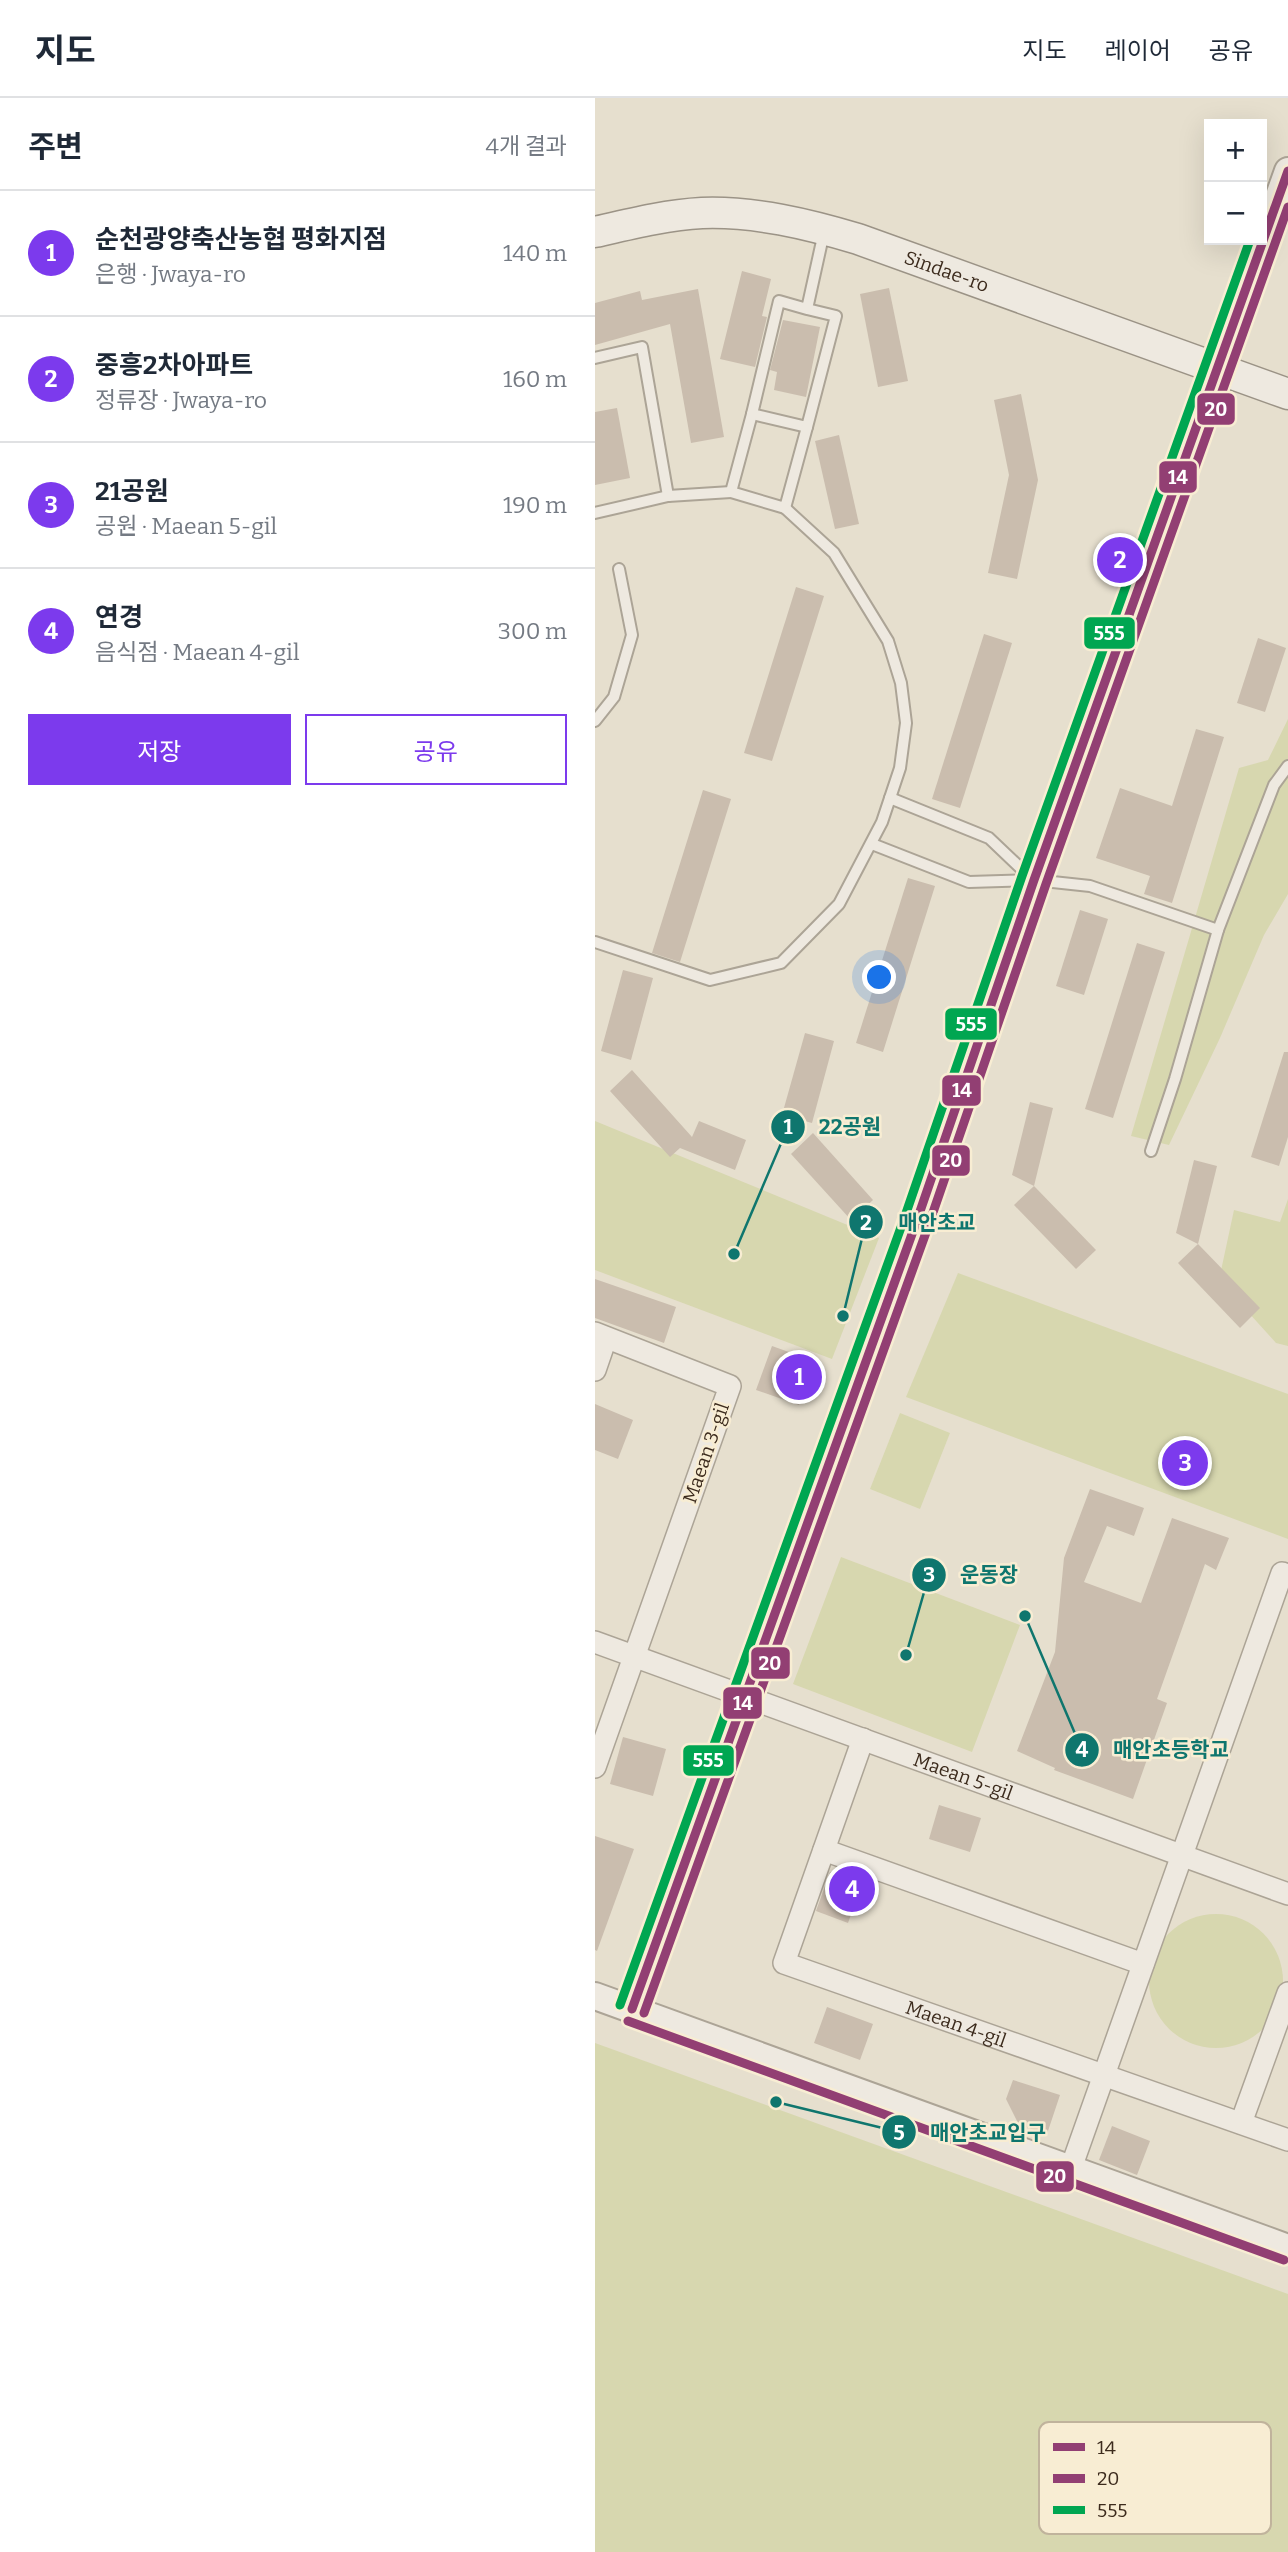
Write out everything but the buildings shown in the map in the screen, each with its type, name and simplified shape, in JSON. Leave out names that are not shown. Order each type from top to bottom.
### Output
[{"type":"main road","name":"Sindae-ro","points":[[595,232],[656,219],[702,213],[768,218],[825,229],[1288,394]]},
{"type":"street","points":[[632,2009],[916,1223],[1034,880],[1219,370],[1288,171]]},
{"type":"street","points":[[595,1370],[601,1335]]},
{"type":"street","name":"Maean 3-gil","points":[[601,1335],[730,1386],[635,1657]]},
{"type":"street","points":[[1071,2168],[1282,1573],[1288,1575]]},
{"type":"street","name":"Maean 5-gil","points":[[595,1642],[1288,1894]]},
{"type":"street","points":[[595,1768],[635,1657]]},
{"type":"street","name":"Maean 4-gil","points":[[863,1739],[784,1964],[1288,2140]]},
{"type":"street","points":[[824,1850],[1143,1964]]},
{"type":"street","points":[[1241,2123],[1288,1993]]},
{"type":"street","points":[[595,1996],[1288,2248]]},
{"type":"lane","points":[[807,309],[825,229]]},
{"type":"lane","points":[[731,492],[753,414],[779,301],[836,316],[785,508]]},
{"type":"lane","points":[[595,358],[642,346],[668,496]]},
{"type":"lane","points":[[753,414],[807,427]]},
{"type":"lane","points":[[595,513],[668,496],[731,492],[785,508],[834,553],[888,641],[901,683],[907,723],[900,768],[872,844],[839,904],[782,963],[709,980],[595,943]]},
{"type":"lane","points":[[595,721],[614,696],[632,635],[619,569]]},
{"type":"lane","points":[[1151,1152],[1218,930],[1274,785],[1288,766]]},
{"type":"lane","points":[[890,798],[989,838],[1034,880]]},
{"type":"lane","points":[[872,844],[969,882],[1034,880],[1090,886],[1218,930]]},
{"type":"green space","points":[[1288,719],[1288,894],[1264,935],[1220,1038],[1169,1145],[1131,1136],[1239,768],[1268,760]]},
{"type":"green space","points":[[595,1121],[879,1238],[832,1359],[595,1270]]},
{"type":"green space","points":[[1288,1199],[1288,1346],[1276,1343],[1219,1280],[1234,1210],[1280,1222]]},
{"type":"green space","points":[[958,1273],[1288,1394],[1288,1539],[906,1397]]},
{"type":"green space","points":[[900,1413],[950,1433],[920,1509],[870,1489]]},
{"type":"green space","points":[[841,1557],[1020,1625],[972,1752],[793,1684]]},
{"type":"green space","points":[[1216,1914],[1241,1920],[1263,1934],[1277,1956],[1283,1981],[1277,2006],[1263,2028],[1241,2042],[1216,2048],[1191,2042],[1169,2028],[1155,2006],[1149,1981],[1155,1956],[1169,1934],[1191,1920]]},
{"type":"green space","points":[[595,2043],[1288,2294],[1288,2552],[595,2552]]},
{"type":"transit line","name":"14","points":[[632,2009],[916,1223],[1034,880],[1288,171]]},
{"type":"transit line","name":"20","points":[[644,2013],[928,1227],[1046,884],[1288,207]]},
{"type":"transit line","name":"555","points":[[620,2005],[904,1219],[1022,876],[1248,245]]},
{"type":"transit line","name":"20","points":[[628,2021],[1284,2260]]},
{"type":"place","name":"중흥2차아파트","points":[[1120,560]]},
{"type":"place","name":"22공원","points":[[734,1254]]},
{"type":"place","name":"매안초교","points":[[843,1316]]},
{"type":"place","name":"순천광양축산농협 평화지점","points":[[799,1377]]},
{"type":"place","name":"21공원","points":[[1185,1463]]},
{"type":"place","name":"매안초등학교","points":[[1025,1616]]},
{"type":"place","name":"운동장","points":[[906,1655]]},
{"type":"place","name":"연경","points":[[852,1889]]},
{"type":"place","name":"매안초교입구","points":[[776,2102]]}]
